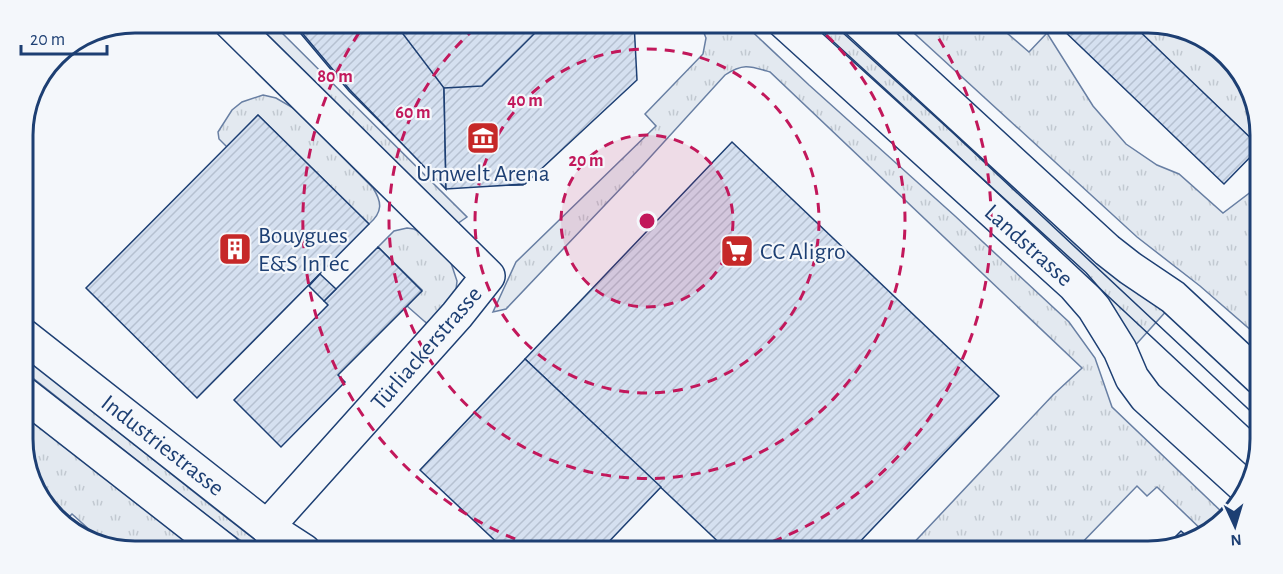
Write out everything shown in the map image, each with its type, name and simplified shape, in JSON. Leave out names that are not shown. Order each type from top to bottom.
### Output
[{"type":"street","name":"Türliackerstrasse","points":[[241,33],[488,276],[457,315],[267,527]]},
{"type":"street","name":"Landstrasse","points":[[796,33],[1074,285],[1094,308],[1120,350],[1132,378],[1146,397],[1240,482]]},
{"type":"street","name":"Landstrasse","points":[[871,33],[1107,250],[1173,297],[1250,369]]},
{"type":"street","name":"Industriestrasse","points":[[33,343],[267,527],[289,541]]},
{"type":"street","name":"Industriestrasse","points":[[33,401],[211,541]]},
{"type":"green space","points":[[265,33],[282,33],[467,217],[454,226],[261,37]]},
{"type":"green space","points":[[704,33],[754,33],[1069,322],[1095,358],[1112,407],[1205,496],[1205,524],[1199,527],[1157,487],[1147,496],[1137,486],[1084,541],[915,541],[1053,395],[1082,368],[770,72],[757,68],[742,67],[725,75],[506,309],[493,312],[516,262],[656,126],[645,114],[703,54],[706,38]]},
{"type":"green space","points":[[809,33],[855,33],[1169,308],[1132,349]]},
{"type":"green space","points":[[914,33],[1007,33],[1029,52],[1047,33],[1093,106],[1126,144],[1157,165],[1179,174],[1223,213],[1250,193],[1250,329],[1200,286],[1137,237]]},
{"type":"green space","points":[[1140,33],[1168,35],[1187,41],[1210,54],[1220,63],[1236,84],[1247,108],[1250,137]]},
{"type":"green space","points":[[263,95],[276,98],[295,109],[373,188],[380,207],[374,220],[369,224],[258,115],[227,147],[219,139],[218,132],[232,110],[242,102]]},
{"type":"green space","points":[[407,228],[421,233],[451,263],[457,281],[455,298],[432,328],[407,306],[422,290],[378,247],[394,231]]},
{"type":"green space","points":[[33,364],[259,541],[241,541],[33,378]]},
{"type":"green space","points":[[33,421],[189,541],[115,539],[89,530],[72,514],[69,517],[54,501],[41,478],[34,453]]},
{"type":"building","name":"Umwelt Arena","points":[[300,33],[633,33],[632,75],[523,185],[445,186],[349,91]]},
{"type":"building","points":[[302,33],[402,33],[444,88],[446,189],[350,90]]},
{"type":"building","points":[[635,33],[637,80],[525,184],[446,189],[444,88],[482,86],[534,34]]},
{"type":"building","points":[[1066,33],[1141,33],[1250,137],[1250,157],[1224,184]]},
{"type":"building","name":"Bouygues E&S InTec","points":[[258,115],[369,224],[197,398],[86,288]]},
{"type":"building","name":"CC Aligro","points":[[732,142],[999,396],[861,541],[717,541],[525,359]]},
{"type":"building","name":"Bouygues E&S InTec","points":[[378,247],[422,291],[338,375],[345,382],[281,447],[234,400],[328,305],[324,301]]},
{"type":"building","points":[[320,274],[336,289],[324,301],[309,286]]},
{"type":"building","points":[[525,359],[661,487],[610,541],[495,541],[420,470]]},
{"type":"building","points":[[1181,531],[1185,534],[1181,536],[1174,538]]},
{"type":"tram line","points":[[824,33],[1250,429]]},
{"type":"tram line","points":[[843,33],[1250,411]]},
{"type":"place","name":"Umwelt Arena","points":[[483,138]]},
{"type":"place","name":"Bouygues E&S InTec","points":[[235,249]]},
{"type":"place","name":"CC Aligro","points":[[737,251]]}]
